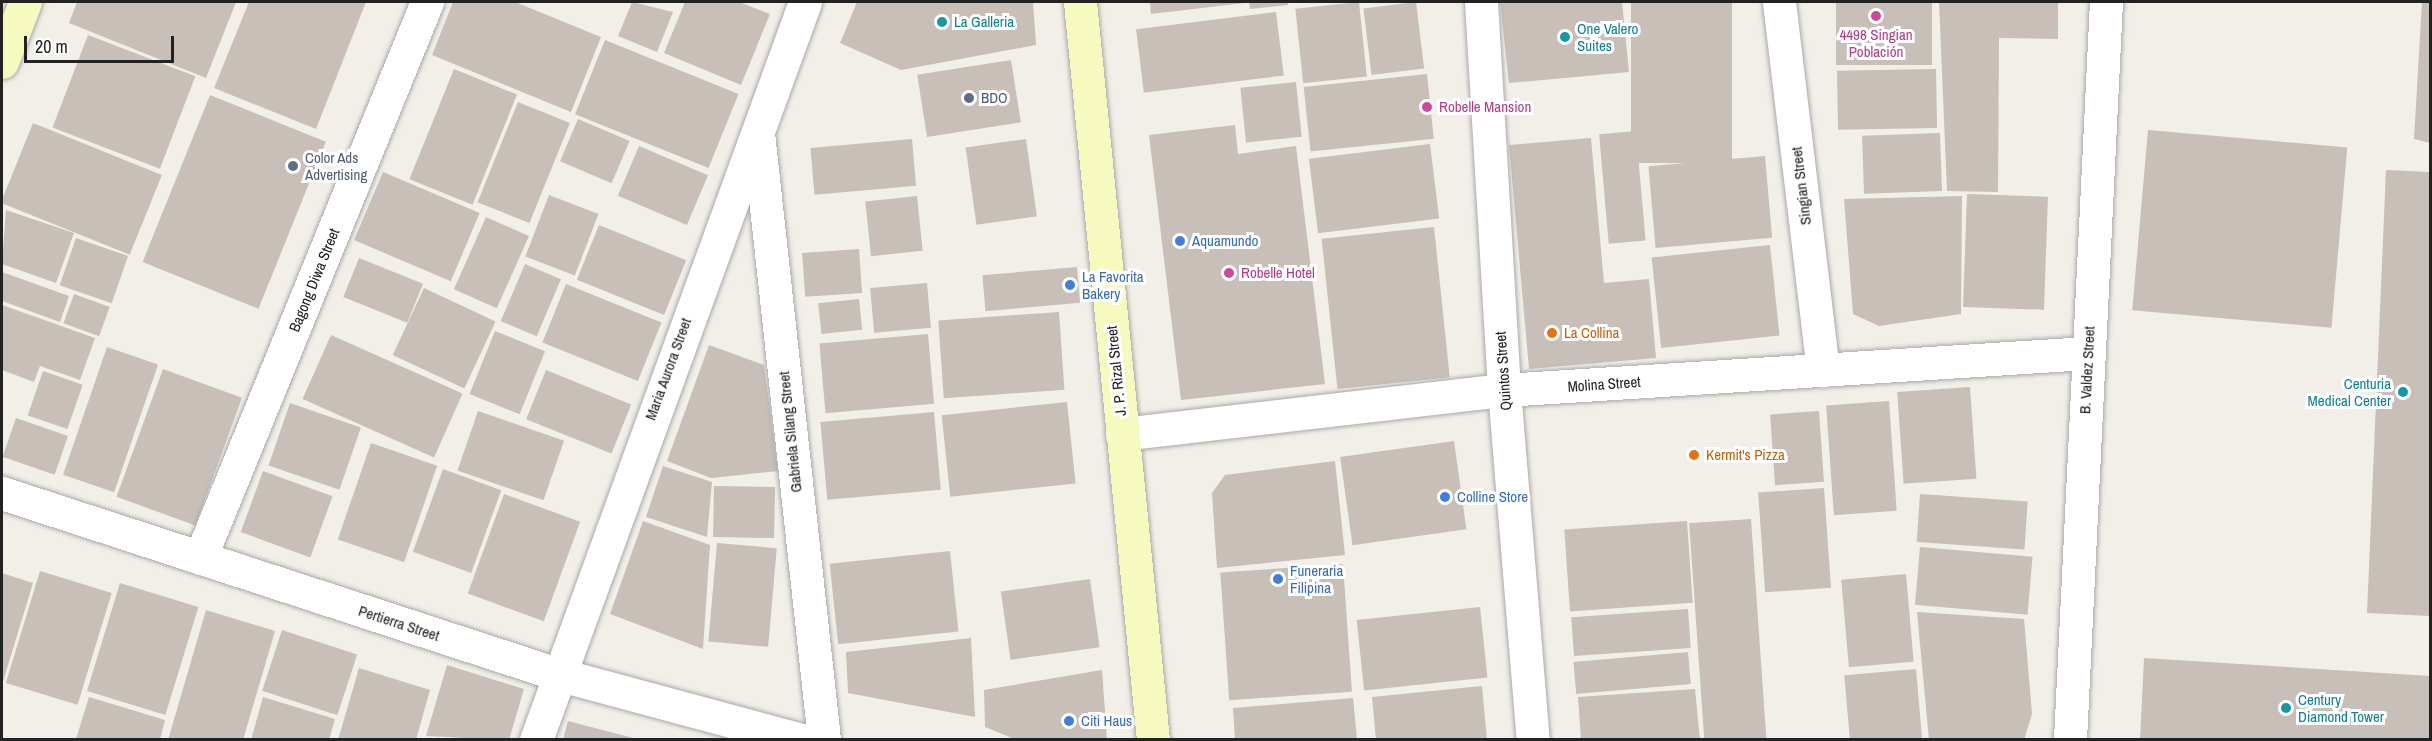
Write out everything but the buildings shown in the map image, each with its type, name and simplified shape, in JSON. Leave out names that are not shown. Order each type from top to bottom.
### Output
[{"type":"main road","points":[[2,62],[25,2]]},
{"type":"main road","name":"J. P. Rizal Street","points":[[1080,2],[1153,740]]},
{"type":"street","name":"Bagong Diwa Street","points":[[200,558],[427,2]]},
{"type":"street","name":"Maria Aurora Street","points":[[536,740],[557,674],[757,125],[805,2]]},
{"type":"street","name":"Quintos Street","points":[[1481,2],[1504,390],[1533,740]]},
{"type":"street","name":"Singian Street","points":[[1779,2],[1823,370]]},
{"type":"street","name":"B. Valdez Street","points":[[2070,740],[2106,2]]},
{"type":"street","name":"Gabriela Silang Street","points":[[757,125],[824,740]]},
{"type":"street","name":"Molina Street","points":[[1122,434],[1504,390],[2088,353]]},
{"type":"street","name":"Pertierra Street","points":[[2,493],[557,674],[801,740]]},
{"type":"place","name":"4498 Singian Población","points":[[1876,16]]},
{"type":"place","name":"La Galleria","points":[[942,22]]},
{"type":"place","name":"One Valero Suites","points":[[1565,37]]},
{"type":"place","name":"BDO","points":[[969,98]]},
{"type":"place","name":"Robelle Mansion","points":[[1427,107]]},
{"type":"place","name":"Color Ads Advertising","points":[[293,166]]},
{"type":"place","name":"Aquamundo","points":[[1180,241]]},
{"type":"place","name":"Robelle Hotel","points":[[1229,273]]},
{"type":"place","name":"La Favorita Bakery","points":[[1070,285]]},
{"type":"place","name":"La Collina","points":[[1552,333]]},
{"type":"place","name":"Centuria Medical Center","points":[[2403,392]]},
{"type":"place","name":"Kermit's Pizza","points":[[1694,455]]},
{"type":"place","name":"Colline Store","points":[[1445,497]]},
{"type":"place","name":"Funeraria Filipina","points":[[1278,579]]},
{"type":"place","name":"Century Diamond Tower","points":[[2286,708]]},
{"type":"place","name":"Citi Haus","points":[[1069,721]]}]
